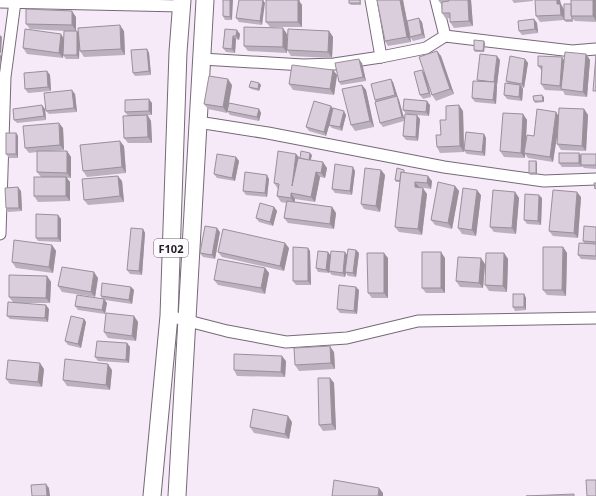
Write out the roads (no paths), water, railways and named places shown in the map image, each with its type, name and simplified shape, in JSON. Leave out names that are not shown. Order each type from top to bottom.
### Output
[{"type":"main road","name":"F102","points":[[177,496],[205,0]]},
{"type":"main road","name":"F102","points":[[152,496],[169,316],[177,59],[181,3]]},
{"type":"street","points":[[371,0],[381,57]]},
{"type":"street","points":[[436,0],[445,36]]},
{"type":"street","points":[[0,2],[181,3]]},
{"type":"street","points":[[0,234],[1,128],[6,71],[15,2]]},
{"type":"street","points":[[202,59],[303,65],[334,64],[426,48],[445,36],[572,51],[596,49]]},
{"type":"street","points":[[198,122],[268,133],[452,168],[544,181],[596,179]]},
{"type":"street","points":[[169,316],[286,342],[347,338],[418,321],[596,318]]}]
